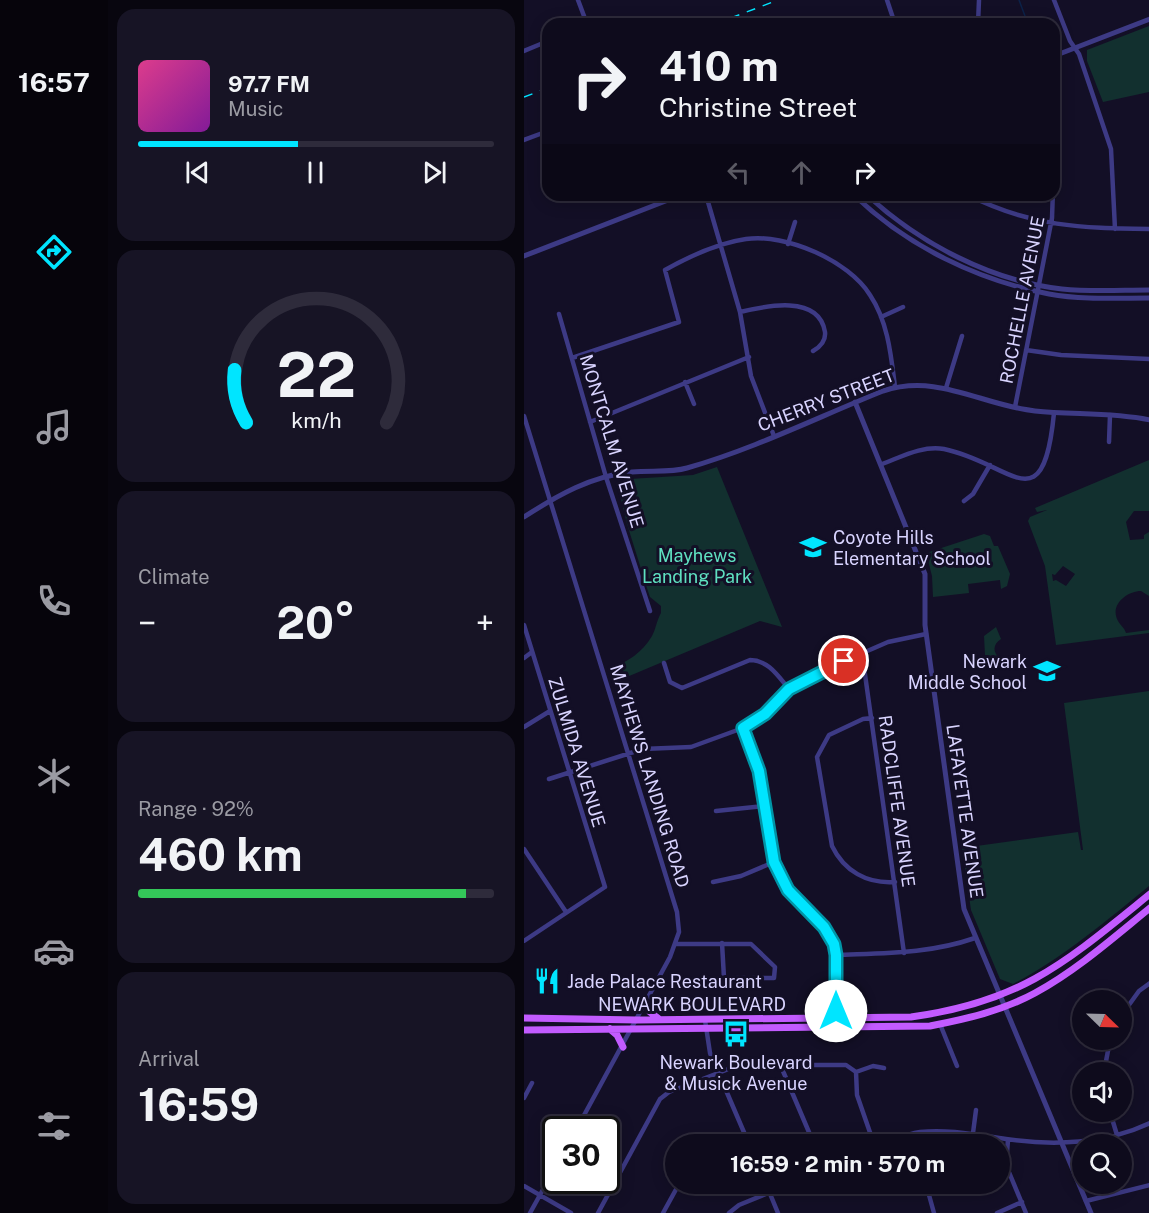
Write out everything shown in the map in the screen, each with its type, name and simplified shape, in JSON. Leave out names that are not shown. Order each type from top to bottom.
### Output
[{"type":"main road","name":"NEWARK BOULEVARD","points":[[524,1018],[705,1020],[911,1017],[964,1008],[1000,997],[1034,981],[1065,962],[1150,894]]},
{"type":"main road","name":"NEWARK BOULEVARD","points":[[524,1030],[837,1028],[940,1024],[1004,1007],[1065,975],[1150,908]]},
{"type":"main road","points":[[646,1004],[650,1012],[662,1020]]},
{"type":"main road","points":[[611,1029],[623,1047]]},
{"type":"street","points":[[578,0],[585,18]]},
{"type":"street","points":[[887,0],[892,18]]},
{"type":"street","points":[[978,18],[979,0]]},
{"type":"street","points":[[1054,0],[1074,48],[1079,54],[1111,149],[1115,229]]},
{"type":"street","points":[[1060,54],[1150,19]]},
{"type":"street","points":[[524,51],[542,44]]},
{"type":"street","points":[[524,140],[542,133]]},
{"type":"street","points":[[524,256],[666,201]]},
{"type":"street","points":[[708,201],[740,312],[751,376],[774,436]]},
{"type":"street","points":[[862,201],[899,231],[941,257],[985,276],[1084,297],[1150,298]]},
{"type":"street","points":[[874,201],[903,225],[953,255],[1039,288],[1150,290]]},
{"type":"street","points":[[982,201],[1016,216],[1051,224],[1090,229],[1150,229]]},
{"type":"street","name":"ROCHELLE AVENUE","points":[[1015,407],[1054,201]]},
{"type":"street","points":[[788,244],[795,222]]},
{"type":"street","points":[[572,358],[679,322],[665,270],[690,256],[720,245],[746,239],[765,238],[841,264],[863,285],[881,317],[891,352],[895,387]]},
{"type":"street","points":[[740,312],[779,305],[798,307],[812,313],[820,321],[825,333],[822,343],[813,351]]},
{"type":"street","points":[[881,317],[903,308]]},
{"type":"street","name":"MONTCALM AVENUE","points":[[559,314],[606,477],[650,611]]},
{"type":"street","points":[[946,388],[962,336]]},
{"type":"street","points":[[1026,350],[1061,355],[1150,359]]},
{"type":"street","points":[[590,422],[749,357]]},
{"type":"street","points":[[684,382],[694,404]]},
{"type":"street","name":"CHERRY STREET","points":[[524,517],[585,483],[632,472],[683,470],[719,459],[895,387],[922,384],[946,388],[1015,407],[1054,413],[1110,415],[1150,420]]},
{"type":"street","name":"LAFAYETTE AVENUE","points":[[855,402],[925,574],[926,634],[961,896],[975,938],[1091,1213]]},
{"type":"street","points":[[882,464],[928,449],[942,449],[990,465],[1019,479],[1029,479],[1038,474],[1049,456],[1054,413]]},
{"type":"street","points":[[1109,442],[1110,415]]},
{"type":"street","name":"MAYHEWS LANDING ROAD","points":[[524,416],[629,753],[677,912],[679,926],[676,944],[646,1004],[584,1116]]},
{"type":"street","points":[[964,501],[973,495],[990,465]]},
{"type":"street","name":"ZULMIDA AVENUE","points":[[524,625],[605,887],[566,912]]},
{"type":"street","points":[[549,779],[629,753],[658,747],[691,747],[743,728],[765,714],[789,689],[888,642],[926,634]]},
{"type":"street","points":[[524,658],[532,652]]},
{"type":"street","name":"RADCLIFFE AVENUE","points":[[862,653],[904,952]]},
{"type":"street","points":[[664,663],[670,682],[682,688],[750,660],[759,660],[771,668],[789,689]]},
{"type":"street","points":[[524,727],[550,711]]},
{"type":"street","points":[[872,718],[863,719],[829,735],[817,757],[832,846],[837,856],[857,875],[873,880],[894,882]]},
{"type":"street","points":[[743,728],[759,771],[774,862],[795,899],[829,934],[836,955],[837,1028]]},
{"type":"street","points":[[716,811],[765,806]]},
{"type":"street","points":[[524,849],[566,912],[524,941]]},
{"type":"street","points":[[713,882],[741,876],[774,862]]},
{"type":"street","points":[[836,955],[904,952],[951,946],[975,938]]},
{"type":"street","points":[[676,944],[722,944],[751,944],[775,967],[774,978],[724,978],[722,944]]},
{"type":"street","points":[[1132,1001],[1139,991],[1150,983]]},
{"type":"street","points":[[705,1020],[710,1053],[745,1134]]},
{"type":"street","points":[[940,1024],[957,1066]]},
{"type":"street","points":[[780,1064],[810,1134]]},
{"type":"street","points":[[598,1213],[660,1099],[669,1092],[739,1065],[846,1065],[856,1072]]},
{"type":"street","points":[[856,1072],[873,1066],[884,1068]]},
{"type":"street","points":[[856,1072],[857,1095],[871,1134]]},
{"type":"street","points":[[524,1098],[532,1083]]},
{"type":"street","points":[[973,1133],[976,1110]]},
{"type":"street","points":[[1120,1134],[1150,1123]]},
{"type":"street","points":[[912,1134],[918,1132],[978,1134]]},
{"type":"street","points":[[1010,1140],[1061,1143],[1072,1141]]},
{"type":"street","points":[[1010,1174],[1026,1213]]},
{"type":"street","points":[[1086,1201],[1150,1185]]},
{"type":"street","points":[[524,1186],[571,1213]]},
{"type":"street","points":[[530,1213],[542,1191]]},
{"type":"street","points":[[663,1213],[673,1194]]},
{"type":"street","points":[[729,1213],[739,1205],[764,1194]]},
{"type":"street","points":[[770,1194],[778,1213]]},
{"type":"street","points":[[929,1195],[934,1213]]},
{"type":"street","points":[[997,1213],[1022,1202]]},
{"type":"green space","points":[[1149,26],[1149,92],[1103,102],[1087,61],[1087,50]]},
{"type":"green space","points":[[1149,460],[1149,511],[1134,511],[1126,522],[1130,540],[1144,539],[1144,535],[1149,532],[1149,596],[1141,591],[1130,593],[1118,604],[1116,615],[1126,633],[1149,630],[1149,633],[1056,645],[1045,566],[1028,521],[1030,517],[1047,510],[1037,512],[1035,508]],"holes":[[[1063,566],[1075,574],[1066,586],[1056,580],[1053,581],[1052,574],[1055,575]]]},
{"type":"green space","name":"Mayhews Landing Park","points":[[717,467],[782,627],[760,621],[615,682],[611,669],[629,660],[644,647],[661,613],[661,606],[650,597],[617,483],[630,479],[693,475]]},
{"type":"green space","points":[[984,534],[990,536],[994,546],[998,546],[1010,574],[1007,586],[1001,589],[1000,580],[968,584],[969,593],[933,597],[932,576],[926,553]]},
{"type":"green space","points":[[996,627],[1001,639],[996,644],[995,650],[997,656],[1004,660],[1003,670],[992,666],[985,655],[984,636]]},
{"type":"green space","points":[[1149,691],[1149,886],[1049,963],[1013,984],[1000,979],[971,910],[962,848],[1078,832],[1081,850],[1083,850],[1064,703]]},
{"type":"waterway","points":[[1019,0],[1026,18]]},
{"type":"railway","points":[[731,18],[778,0]]},
{"type":"railway","points":[[524,97],[542,90]]},
{"type":"place","name":"Coyote Hills Elementary School","points":[[813,547]]},
{"type":"place","name":"Newark Middle School","points":[[1047,671]]},
{"type":"place","name":"Jade Palace Restaurant","points":[[547,981]]},
{"type":"place","name":"Newark Boulevard & Musick Avenue","points":[[736,1034]]},
{"type":"route","points":[[836,1011],[834,944],[824,927],[801,907],[788,890],[774,862],[759,771],[743,728],[765,714],[789,689],[844,661]]}]
